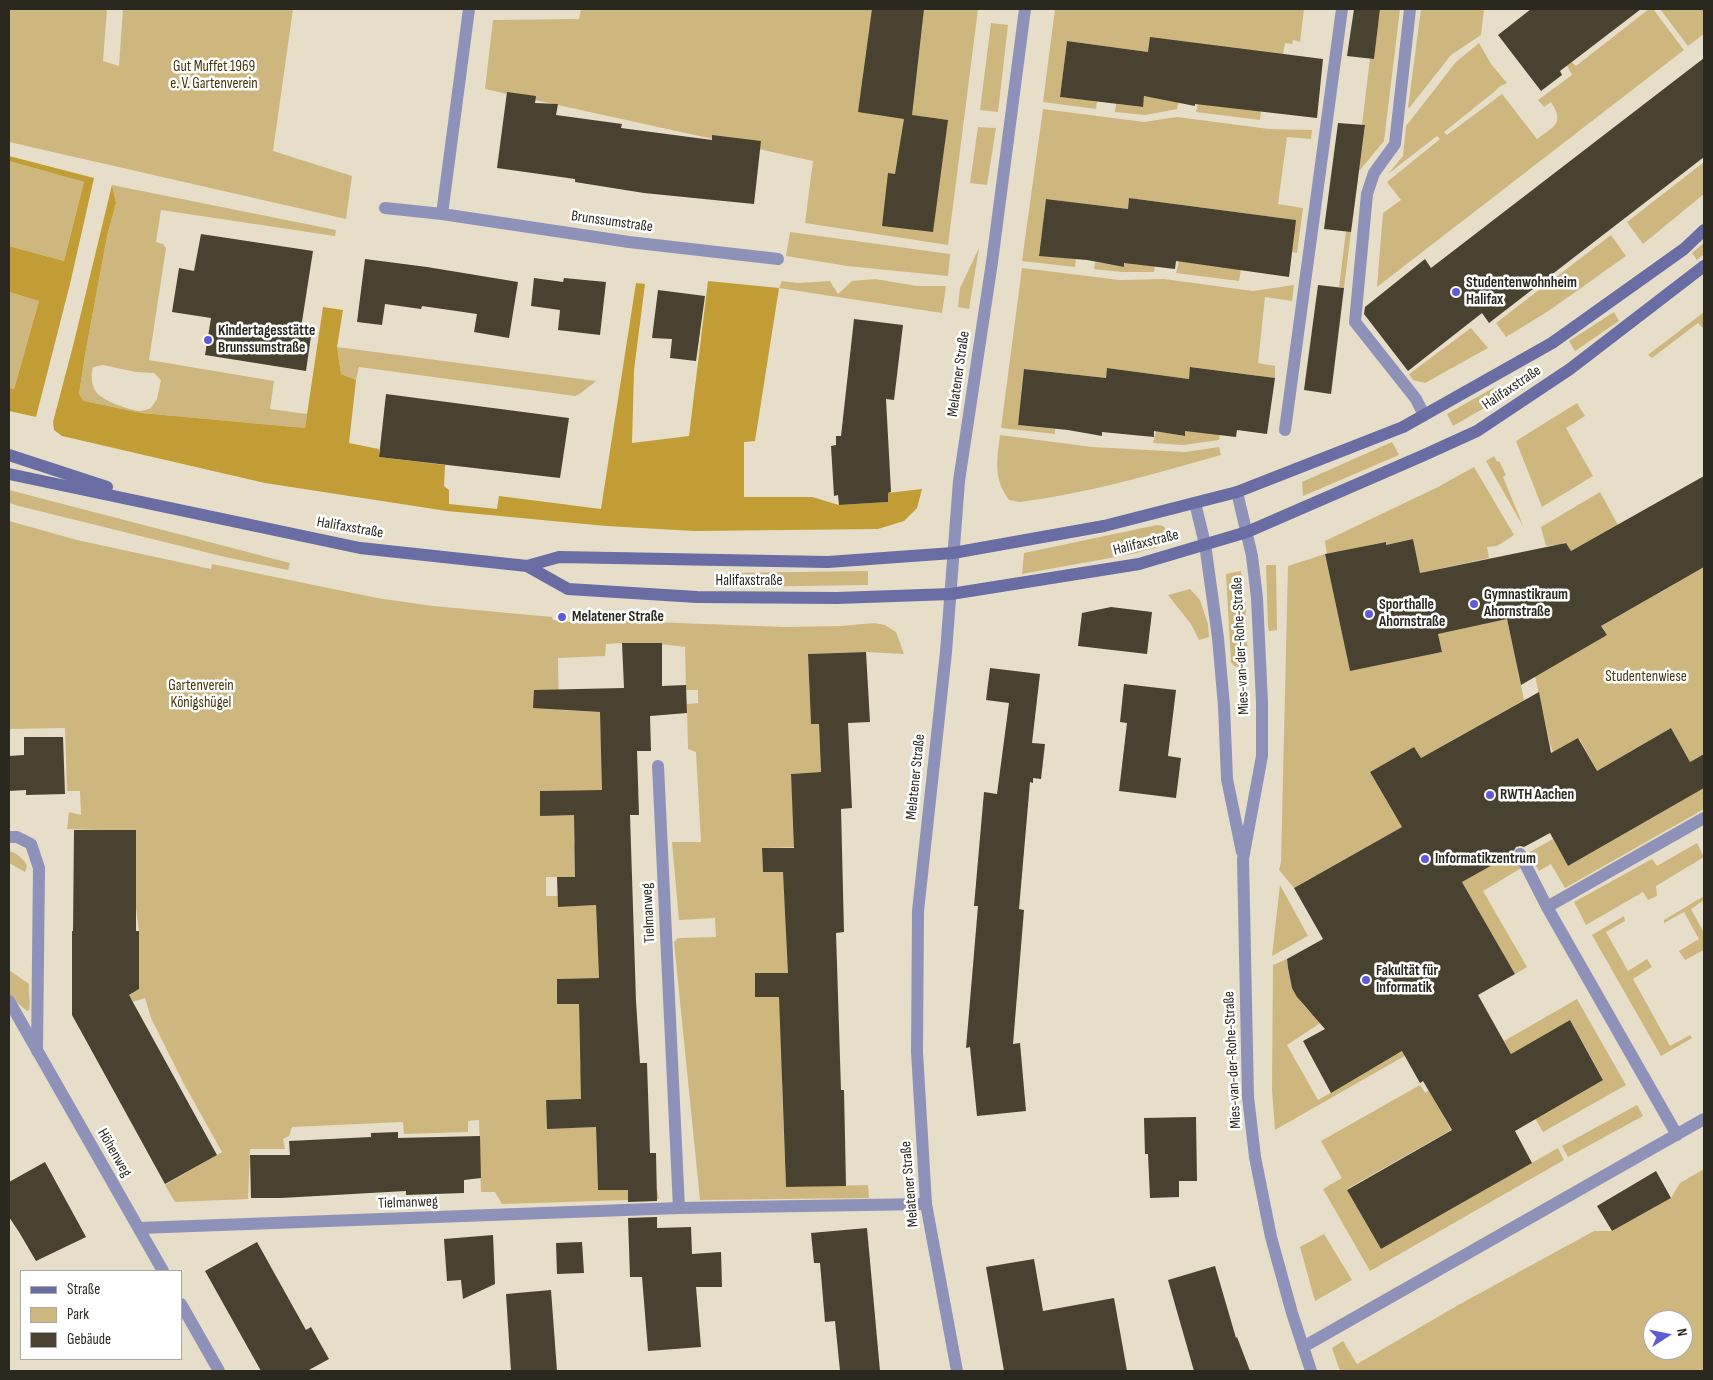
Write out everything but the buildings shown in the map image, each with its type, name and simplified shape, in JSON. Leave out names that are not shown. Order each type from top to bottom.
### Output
[{"type":"main road","name":"Halifaxstraße","points":[[9,474],[360,548],[527,566],[559,557],[828,562],[953,554],[1104,526],[1237,492],[1403,427],[1552,342],[1684,249],[1704,230]]},
{"type":"main road","name":"Halifaxstraße","points":[[527,566],[568,589],[697,597],[838,598],[951,594],[1138,564],[1247,532],[1477,431],[1570,369],[1704,266]]},
{"type":"main road","name":"Halifaxstraße","points":[[9,455],[169,508]]},
{"type":"street","points":[[442,214],[469,9]]},
{"type":"street","name":"Melatener Straße","points":[[957,1371],[926,1204],[917,1052],[918,910],[951,594],[959,480],[992,262],[1025,9]]},
{"type":"street","points":[[1285,430],[1342,9]]},
{"type":"street","points":[[1410,9],[1395,144],[1374,173],[1367,194],[1355,322],[1416,399],[1424,415]]},
{"type":"street","name":"Brunssumstraße","points":[[385,208],[442,214],[629,242],[778,258]]},
{"type":"street","name":"Mies-van-der-Rohe-Straße","points":[[1237,492],[1252,556],[1262,702],[1262,756],[1243,859]]},
{"type":"street","name":"Mies-van-der-Rohe-Straße","points":[[1195,503],[1205,544],[1218,638],[1224,706],[1227,779],[1243,859],[1248,1097],[1255,1157],[1271,1236],[1311,1371]]},
{"type":"street","name":"Tielmanweg","points":[[658,766],[679,1208]]},
{"type":"street","points":[[1546,907],[1704,818]]},
{"type":"street","points":[[9,837],[17,837],[31,844],[39,868],[37,1051]]},
{"type":"street","points":[[1520,854],[1546,907],[1677,1135]]},
{"type":"street","name":"Höhenweg","points":[[9,1001],[162,1270]]},
{"type":"street","points":[[1303,1347],[1704,1119]]},
{"type":"street","name":"Tielmanweg","points":[[139,1228],[679,1208],[926,1204]]},
{"type":"street","points":[[182,1306],[219,1371]]},
{"type":"green space","name":"Gut Muffet 1969 e. V. Gartenverein","points":[[9,9],[107,9],[103,61],[119,66],[123,9],[293,9],[273,151],[352,176],[346,219],[9,142]]},
{"type":"green space","points":[[581,9],[978,9],[948,245],[805,223],[813,161],[485,89],[493,20],[579,19]]},
{"type":"green space","points":[[1055,9],[1304,9],[1300,42],[1293,40],[1292,44],[1285,43],[1283,55],[1148,52],[1067,41],[1060,97],[1097,101],[1096,109],[1043,102]]},
{"type":"green space","points":[[1380,9],[1400,9],[1384,141],[1359,171],[1365,126],[1362,125],[1370,58],[1374,59]]},
{"type":"green space","points":[[1421,9],[1484,9],[1481,35],[1451,55],[1408,108]]},
{"type":"green space","points":[[1649,9],[1653,9],[1684,50],[1377,287],[1383,213],[1401,200],[1387,182],[1440,139],[1437,136],[1388,174],[1403,156],[1406,126],[1456,62],[1479,43],[1491,64],[1507,83],[1499,87],[1444,132],[1447,135],[1502,94],[1537,139],[1553,127],[1557,120],[1555,109],[1551,102],[1544,107],[1538,100],[1572,75],[1567,65],[1572,62],[1576,66]]},
{"type":"green space","points":[[1660,9],[1704,9],[1704,34],[1688,46]]},
{"type":"green space","points":[[991,23],[1008,25],[998,112],[980,110]]},
{"type":"green space","points":[[1144,96],[1179,100],[1177,109],[1145,115],[1115,112],[1116,104],[1142,107]]},
{"type":"green space","points":[[1198,103],[1261,111],[1260,120],[1196,112]]},
{"type":"green space","points":[[1043,109],[1144,122],[1177,117],[1269,129],[1312,130],[1311,139],[1287,137],[1278,204],[1303,208],[1297,253],[1292,252],[1295,220],[1129,198],[1128,209],[1046,199],[1039,255],[1076,259],[1075,267],[1022,261]]},
{"type":"green space","points":[[978,127],[996,128],[987,185],[970,183]]},
{"type":"green space","points":[[9,161],[84,182],[64,261],[9,246]]},
{"type":"green space","points":[[1704,162],[1704,194],[1643,244],[1627,222]]},
{"type":"green space","points":[[112,185],[336,230],[335,236],[161,210],[156,242],[163,244],[166,248],[149,360],[274,381],[270,409],[307,414],[305,428],[142,413],[84,401],[79,394],[85,355],[107,236],[116,203]],"holes":[[[103,365],[136,372],[154,373],[161,380],[157,399],[151,408],[140,411],[129,409],[108,401],[95,390],[92,376],[93,367]]]},
{"type":"green space","points":[[1346,231],[1351,232],[1344,288],[1339,287]]},
{"type":"green space","points":[[790,232],[950,254],[948,276],[847,266],[786,256]]},
{"type":"green space","points":[[1611,235],[1626,256],[1550,310],[1506,337],[1496,323]]},
{"type":"green space","points":[[1704,243],[1704,254],[1697,260],[1692,253]]},
{"type":"green space","points":[[979,248],[969,309],[958,307],[960,288]]},
{"type":"green space","points":[[1126,255],[1156,258],[1154,272],[1122,272],[1094,269],[1095,262],[1124,267]]},
{"type":"green space","points":[[1179,261],[1241,269],[1239,281],[1176,273]]},
{"type":"green space","points":[[1022,268],[1120,280],[1164,279],[1253,291],[1294,285],[1292,301],[1265,297],[1258,363],[1275,366],[1275,378],[1191,367],[1189,379],[1107,368],[1106,378],[1025,369],[1018,425],[1055,429],[1055,434],[1001,428]]},
{"type":"green space","points":[[875,279],[917,286],[946,286],[942,313],[779,288],[782,281],[798,283],[830,281],[838,294],[852,281]]},
{"type":"green space","points":[[9,292],[39,301],[14,389],[9,388]]},
{"type":"green space","points":[[1614,312],[1619,321],[1575,351],[1569,341]]},
{"type":"green space","points":[[1704,312],[1704,329],[1698,323],[1652,358],[1648,355]]},
{"type":"green space","points":[[1471,328],[1488,348],[1425,383],[1413,380],[1409,374]]},
{"type":"green space","points":[[337,347],[596,381],[575,396],[359,367],[356,380],[341,374]]},
{"type":"green space","points":[[1493,388],[1500,399],[1453,426],[1447,414]]},
{"type":"green space","points":[[1577,403],[1585,416],[1566,428],[1593,476],[1542,507],[1516,441]]},
{"type":"green space","points":[[1186,423],[1221,427],[1219,440],[1183,445],[1153,443],[1156,431],[1184,436]]},
{"type":"green space","points":[[1000,435],[1092,447],[1185,452],[1219,447],[1221,455],[1096,488],[1020,502],[1009,500],[1000,484],[997,469]]},
{"type":"green space","points":[[1392,442],[1399,455],[1303,496],[1302,482]]},
{"type":"green space","points":[[1494,456],[1497,462],[1499,461],[1506,475],[1503,477],[1524,528],[1486,461]]},
{"type":"green space","points":[[1474,467],[1514,535],[1497,546],[1487,547],[1489,558],[1420,573],[1413,539],[1386,545],[1385,542],[1327,554],[1325,541],[1438,487]]},
{"type":"green space","points":[[9,490],[290,563],[288,570],[225,557],[19,506],[9,503]]},
{"type":"green space","points":[[1600,492],[1618,525],[1571,551],[1565,542],[1556,547],[1555,545],[1546,546],[1541,527]]},
{"type":"green space","name":"Gartenverein Königshügel","points":[[9,521],[77,540],[211,569],[212,564],[377,598],[433,606],[552,617],[553,620],[571,622],[572,619],[785,627],[841,626],[874,623],[885,625],[896,632],[904,654],[866,652],[808,654],[811,724],[819,723],[821,772],[791,774],[793,810],[802,847],[762,848],[763,872],[783,872],[792,973],[755,973],[755,997],[782,997],[782,1087],[786,1187],[868,1185],[869,1198],[700,1200],[674,942],[678,938],[716,937],[715,918],[679,920],[672,842],[701,842],[696,752],[688,749],[687,704],[698,703],[698,690],[686,690],[685,647],[626,643],[606,644],[605,656],[558,658],[559,710],[600,712],[603,790],[540,791],[541,815],[574,815],[574,843],[592,877],[546,877],[546,896],[558,896],[559,907],[596,905],[599,978],[557,979],[557,1004],[579,1004],[580,1066],[603,1104],[567,1099],[546,1100],[547,1128],[596,1127],[598,1190],[657,1189],[659,1199],[502,1204],[495,1192],[481,1192],[479,1120],[468,1121],[468,1132],[404,1134],[403,1122],[292,1127],[289,1136],[283,1139],[285,1149],[250,1149],[248,1199],[175,1202],[165,1185],[222,1152],[184,1084],[151,1018],[145,998],[108,1009],[139,989],[136,831],[67,829],[69,812],[81,815],[80,791],[67,791],[65,728],[9,729]]},
{"type":"green space","points":[[1157,525],[1165,528],[1170,535],[1167,541],[1158,547],[1132,554],[1022,574],[1024,553]]},
{"type":"green space","points":[[1325,554],[1350,671],[1442,652],[1438,634],[1507,619],[1524,700],[1421,758],[1414,747],[1370,772],[1402,827],[1294,888],[1279,870],[1281,862],[1288,566]]},
{"type":"green space","points":[[1266,565],[1276,565],[1277,630],[1269,631],[1268,627]]},
{"type":"green space","name":"Studentenwiese","points":[[1704,567],[1704,769],[1698,757],[1690,762],[1671,728],[1589,776],[1593,764],[1579,738],[1553,752],[1533,667],[1606,635],[1601,626]]},
{"type":"green space","points":[[868,571],[868,585],[727,587],[724,581],[724,577],[728,573]]},
{"type":"green space","points":[[1241,571],[1245,598],[1248,661],[1239,667],[1234,666],[1231,662],[1226,574]]},
{"type":"green space","points":[[1190,589],[1200,600],[1208,624],[1209,637],[1199,640],[1191,624],[1168,595]]},
{"type":"green space","points":[[1704,788],[1704,809],[1565,888],[1551,864],[1539,871],[1528,853],[1553,839],[1568,866]]},
{"type":"green space","points":[[1697,843],[1704,857],[1656,886],[1657,896],[1648,900],[1643,892],[1586,925],[1574,902],[1652,859],[1657,866]]},
{"type":"green space","points":[[9,851],[24,861],[27,866],[25,872],[9,863]]},
{"type":"green space","points":[[1515,852],[1523,867],[1483,891],[1527,967],[1515,974],[1462,882]]},
{"type":"green space","points":[[1280,885],[1308,936],[1272,956]]},
{"type":"green space","points":[[1704,896],[1704,900],[1691,909],[1704,933],[1704,950],[1685,960],[1679,951],[1699,939],[1684,912],[1664,923],[1664,920]]},
{"type":"green space","points":[[1624,916],[1625,921],[1606,932],[1628,971],[1647,959],[1652,967],[1633,979],[1670,1046],[1690,1035],[1692,1038],[1661,1056],[1592,935]]},
{"type":"green space","points":[[1287,959],[1290,979],[1296,995],[1307,1009],[1322,1022],[1287,1045],[1318,1100],[1406,1049],[1408,1054],[1275,1130],[1272,1090],[1273,965]]},
{"type":"green space","points":[[9,970],[29,984],[30,1007],[27,1011],[9,996]]},
{"type":"green space","points":[[1577,999],[1626,1085],[1543,1132],[1535,1118],[1603,1079],[1570,1020],[1511,1054],[1504,1041]]},
{"type":"green space","points":[[1420,1085],[1425,1093],[1429,1090],[1451,1130],[1347,1189],[1381,1249],[1558,1148],[1564,1160],[1370,1271],[1323,1189],[1342,1178],[1321,1141]]},
{"type":"green space","points":[[1637,1105],[1643,1116],[1568,1157],[1562,1146]]},
{"type":"green space","points":[[1704,1169],[1704,1371],[1340,1371],[1332,1348],[1343,1341],[1357,1364],[1460,1304],[1594,1231],[1612,1231],[1671,1198],[1680,1183]]},
{"type":"green space","points":[[1324,1234],[1352,1280],[1315,1301],[1300,1247]]},
{"type":"shaded area","points":[[9,156],[94,178],[70,284],[36,417],[9,411],[9,388],[14,389],[39,301],[9,292],[9,246],[64,261],[84,182],[9,161]]},
{"type":"shaded area","points":[[112,185],[116,203],[107,236],[85,355],[79,394],[84,401],[142,413],[305,428],[323,307],[343,310],[337,347],[341,374],[356,380],[349,443],[379,449],[379,457],[445,465],[444,486],[449,490],[449,504],[497,509],[499,496],[601,509],[636,283],[645,284],[634,370],[632,443],[689,436],[708,281],[779,288],[755,441],[744,442],[744,497],[812,497],[839,505],[888,502],[888,493],[922,489],[917,508],[904,521],[878,529],[694,531],[606,526],[447,511],[265,483],[62,436],[54,430],[53,422]]},
{"type":"place","name":"Studentenwohnheim Halifax","points":[[1456,292]]},
{"type":"place","name":"Kindertagesstätte Brunssumstraße","points":[[208,340]]},
{"type":"place","name":"Gymnastikraum Ahornstraße","points":[[1474,604]]},
{"type":"place","name":"Sporthalle Ahornstraße","points":[[1369,614]]},
{"type":"place","name":"Melatener Straße","points":[[562,617]]},
{"type":"place","name":"RWTH Aachen","points":[[1490,795]]},
{"type":"place","name":"Informatikzentrum","points":[[1425,859]]},
{"type":"place","name":"Fakultät für Informatik","points":[[1366,980]]}]
